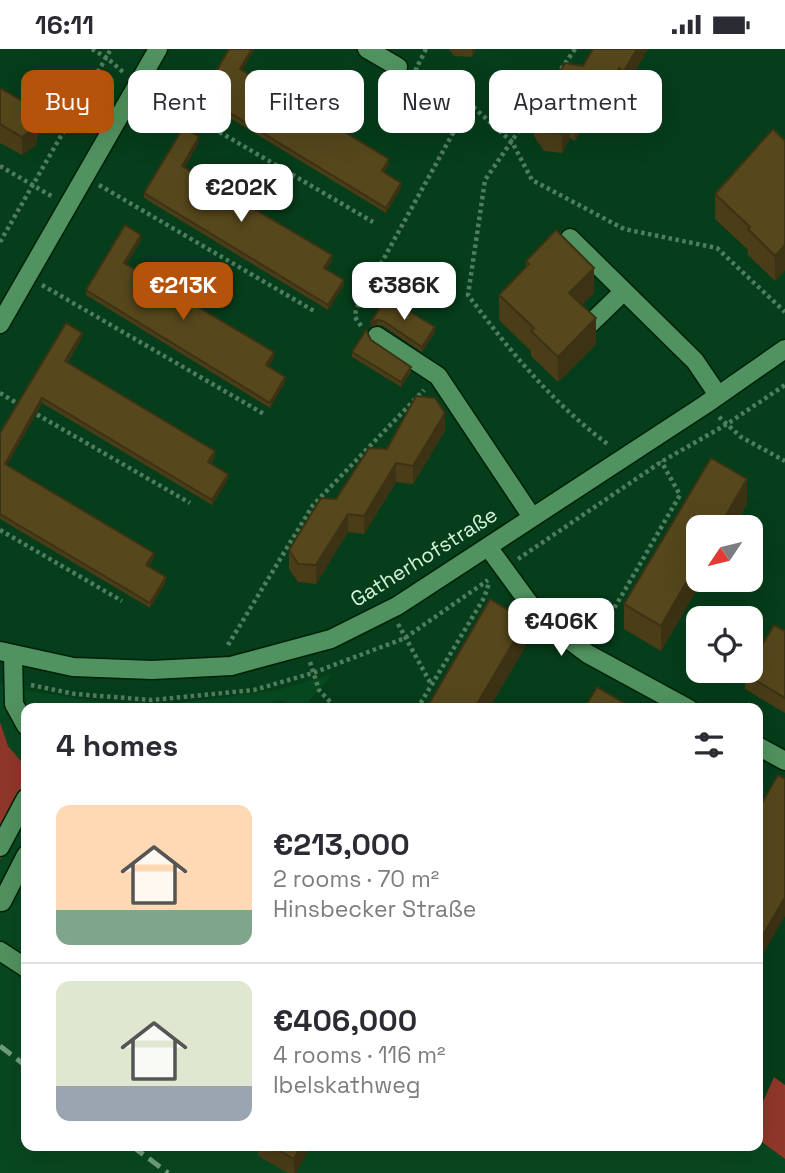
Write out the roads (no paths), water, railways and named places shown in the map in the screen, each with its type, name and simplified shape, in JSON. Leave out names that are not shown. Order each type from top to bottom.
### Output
[{"type":"street","points":[[0,324],[158,49]]},
{"type":"street","points":[[367,49],[398,67]]},
{"type":"street","points":[[570,237],[695,361],[712,399]]},
{"type":"street","points":[[590,324],[623,292]]},
{"type":"street","points":[[377,336],[438,376],[531,517]]},
{"type":"street","name":"Gatherhofstraße","points":[[7,653],[73,667],[152,670],[231,666],[331,639],[397,606],[785,349]]},
{"type":"street","points":[[488,547],[540,618],[588,654],[678,703]]},
{"type":"street","points":[[7,653],[14,704],[21,717]]},
{"type":"street","points":[[763,749],[785,761]]},
{"type":"street","points":[[0,847],[21,807]]},
{"type":"street","points":[[2,902],[21,865]]},
{"type":"street","points":[[0,951],[21,965]]},
{"type":"railway","points":[[0,1046],[21,1062]]},
{"type":"railway","points":[[139,1151],[168,1173]]}]
